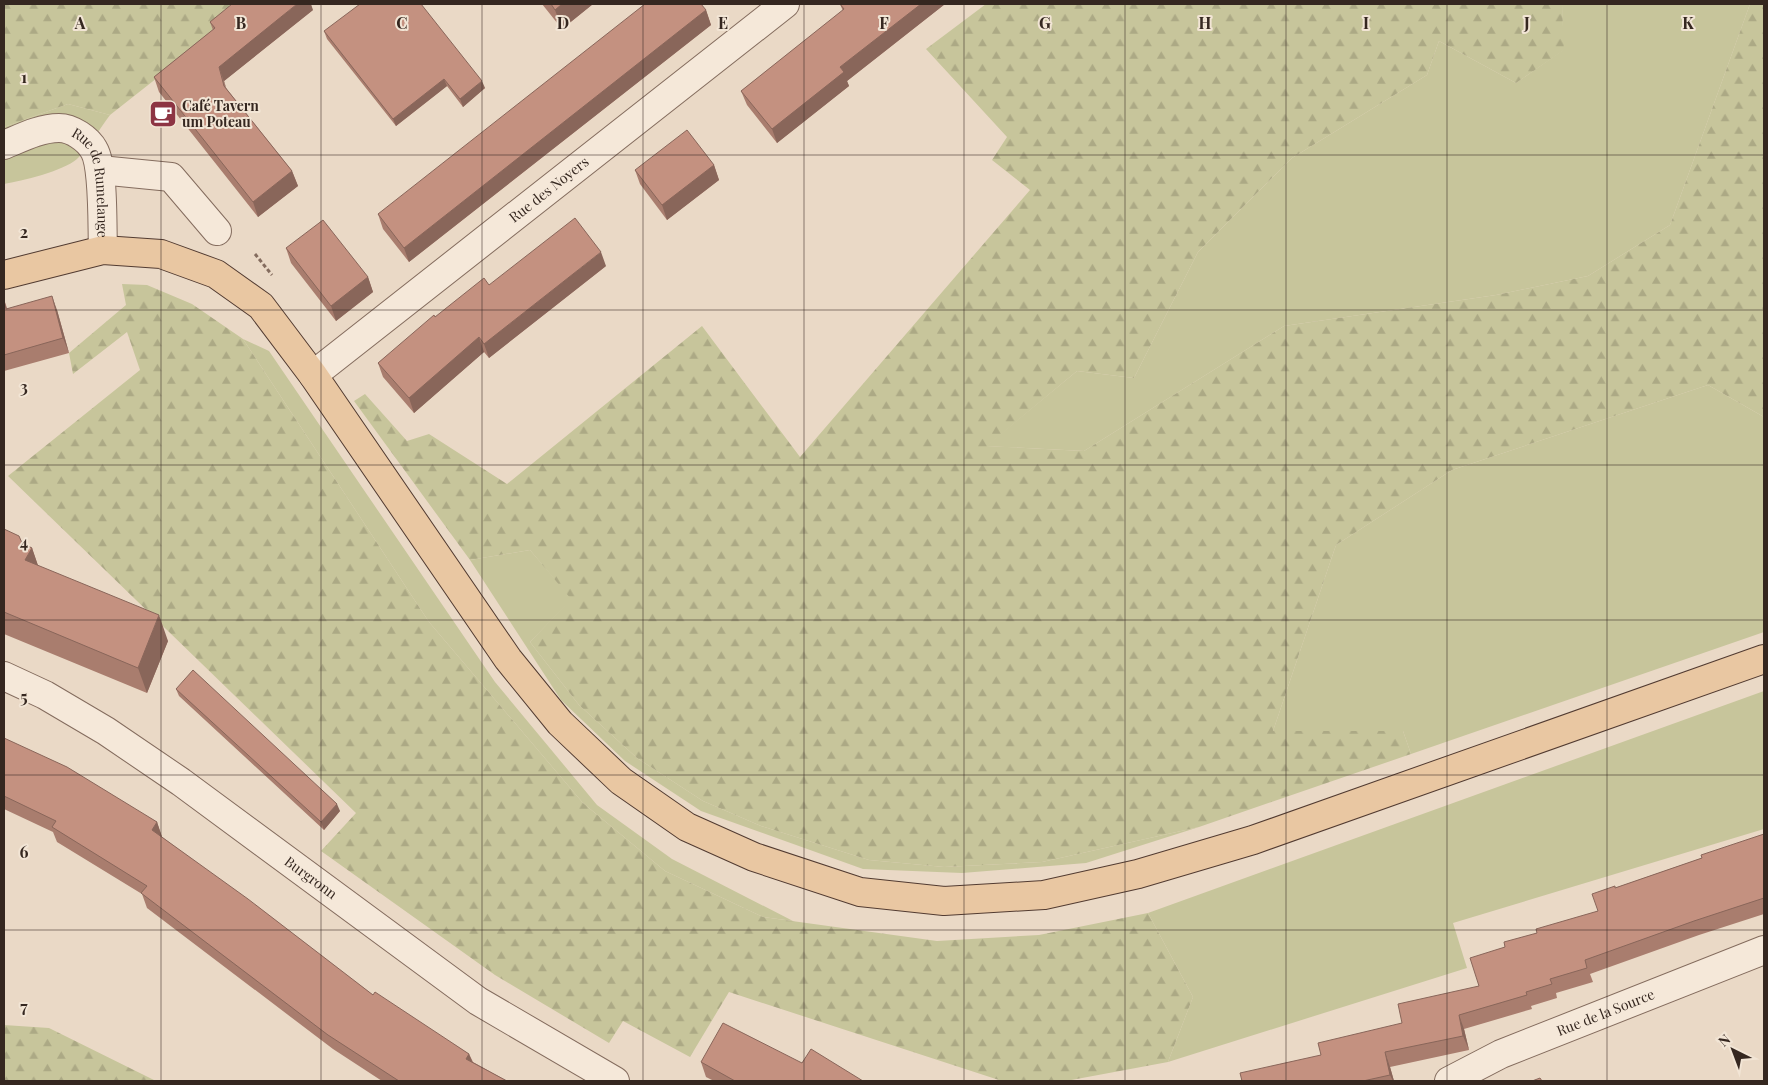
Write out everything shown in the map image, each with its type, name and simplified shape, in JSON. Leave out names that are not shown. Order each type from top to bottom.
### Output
[{"type":"main road","points":[[4,275],[103,250],[161,254],[216,274],[260,306],[313,375],[508,659],[560,723],[621,781],[687,827],[754,857],[860,892],[944,901],[1035,896],[1138,874],[1253,840],[1764,659]]},
{"type":"street","name":"Rue des Noyers","points":[[313,375],[785,4]]},
{"type":"street","name":"Rue de Rumelange","points":[[4,145],[40,131],[61,128],[81,135],[94,150],[100,170],[103,250]]},
{"type":"street","points":[[100,170],[171,177],[218,231]]},
{"type":"street","name":"Burgronn","points":[[4,676],[45,695],[106,731],[181,782],[478,1001],[615,1081]]},
{"type":"street","name":"Rue de la Source","points":[[1449,1081],[1501,1054],[1764,950]]},
{"type":"green space","points":[[4,4],[251,4],[110,115],[68,104],[4,127]]},
{"type":"green space","points":[[986,4],[1562,4],[1564,50],[1516,83],[1439,41],[1427,75],[1292,158],[1198,252],[1134,378],[1077,371],[987,446],[1084,451],[1284,326],[1496,295],[1588,276],[1670,225],[1750,4],[1764,4],[1764,417],[1708,385],[1452,470],[1336,545],[1273,731],[1403,731],[1411,754],[1199,827],[1042,862],[944,867],[869,860],[761,826],[703,801],[637,758],[579,705],[530,642],[571,599],[530,550],[470,560],[354,401],[365,394],[407,441],[429,434],[507,484],[702,326],[800,457],[1030,190],[992,160],[1007,137],[926,49]]},
{"type":"green space","points":[[1562,4],[1750,4],[1670,225],[1588,276],[1496,295],[1284,326],[1084,451],[986,446],[1077,371],[1134,378],[1198,252],[1292,158],[1427,75],[1439,41],[1516,83],[1563,50]]},
{"type":"green space","points":[[68,104],[110,115],[85,150],[71,163],[42,175],[4,184],[4,127]]},
{"type":"green space","points":[[122,284],[147,285],[192,304],[243,339],[429,622],[583,803],[665,871],[763,917],[937,941],[1039,935],[1148,913],[1193,997],[1168,1062],[1066,1081],[1002,1081],[729,992],[690,1057],[623,1021],[609,1043],[495,975],[321,851],[356,813],[8,476],[140,370],[127,332],[73,374],[69,353],[126,305]]},
{"type":"green space","points":[[243,339],[269,351],[495,682],[597,805],[672,859],[793,921],[763,917],[665,871],[583,803],[429,622]]},
{"type":"green space","points":[[1708,385],[1764,417],[1764,632],[1411,754],[1403,731],[1273,731],[1336,545],[1452,470]]},
{"type":"green space","points":[[530,550],[572,599],[530,642],[579,705],[637,758],[703,801],[761,826],[869,860],[944,867],[1042,862],[1199,827],[1086,863],[962,873],[863,869],[701,811],[625,761],[561,700],[470,560]]},
{"type":"green space","points":[[1764,691],[1764,829],[1453,923],[1467,968],[1168,1062],[1193,997],[1148,913]]},
{"type":"green space","points":[[4,1025],[49,1028],[156,1081],[4,1081]]},
{"type":"building","points":[[232,4],[297,4],[219,67],[224,86],[292,171],[253,202],[154,77],[215,28],[210,22]]},
{"type":"building","points":[[360,4],[421,4],[482,81],[460,99],[444,79],[393,119],[324,31]]},
{"type":"building","points":[[551,4],[562,4],[555,10]]},
{"type":"building","points":[[645,4],[701,4],[706,10],[404,248],[378,214]]},
{"type":"building","points":[[840,4],[921,4],[840,67],[844,72],[772,129],[741,91],[844,9]]},
{"type":"building","points":[[687,130],[714,165],[662,205],[635,170]]},
{"type":"building","points":[[575,218],[601,252],[484,344],[479,337],[409,398],[378,363],[434,315],[435,317],[484,278],[489,285]]},
{"type":"building","points":[[323,220],[368,277],[331,306],[286,248]]},
{"type":"building","points":[[52,296],[63,338],[4,355],[4,301],[6,309]]},
{"type":"building","points":[[4,529],[19,536],[22,543],[32,548],[25,560],[159,615],[138,668],[4,612]]},
{"type":"building","points":[[193,670],[337,804],[321,822],[176,689]]},
{"type":"building","points":[[4,738],[67,767],[157,822],[152,830],[248,899],[373,995],[375,992],[469,1054],[466,1059],[507,1081],[399,1081],[328,1035],[141,893],[147,886],[52,827],[56,821],[4,796]]},
{"type":"building","points":[[1764,834],[1764,898],[1585,960],[1587,968],[1550,979],[1552,984],[1526,992],[1527,995],[1459,1015],[1463,1036],[1385,1052],[1390,1075],[1363,1081],[1242,1081],[1240,1073],[1321,1055],[1318,1043],[1402,1023],[1398,1004],[1479,986],[1470,958],[1505,947],[1504,942],[1537,933],[1536,929],[1598,911],[1592,894],[1702,858],[1701,855]]},
{"type":"building","points":[[723,1023],[802,1063],[811,1049],[863,1081],[735,1081],[701,1062]]},
{"type":"place","name":"Café Tavern um Poteau","points":[[163,114]]}]
